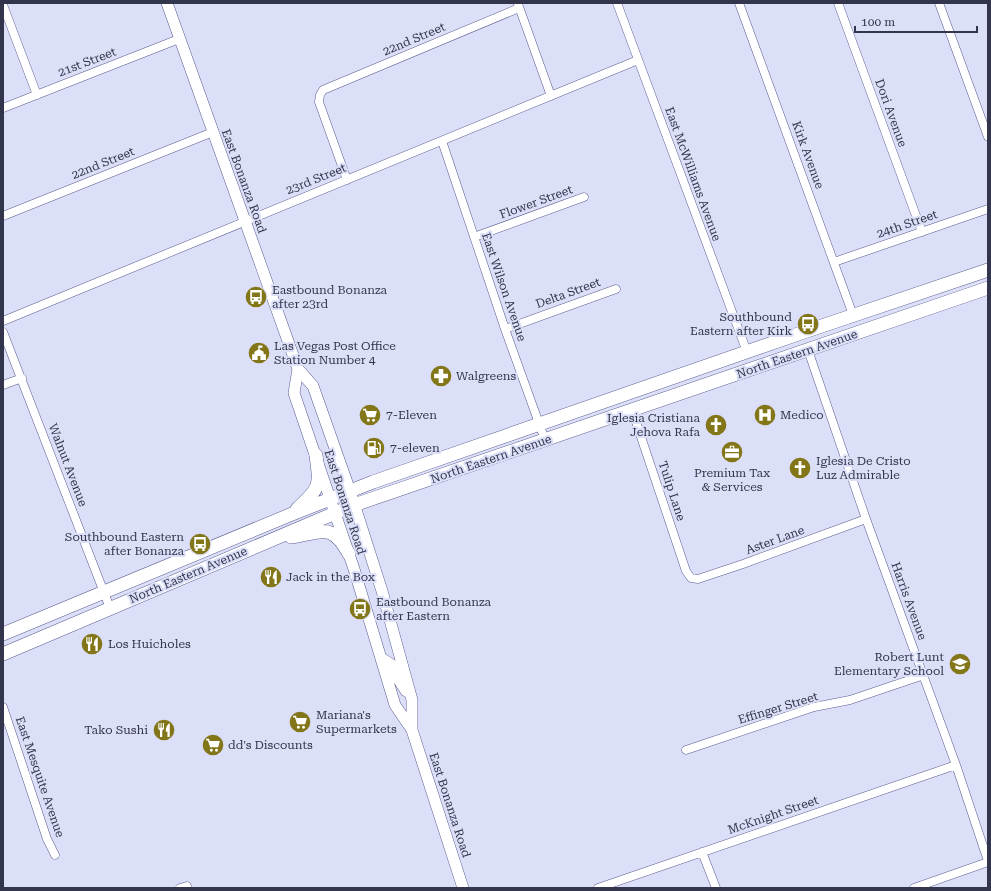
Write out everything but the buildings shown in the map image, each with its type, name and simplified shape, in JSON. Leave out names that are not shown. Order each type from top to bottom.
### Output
[{"type":"main road","name":"East Bonanza Road","points":[[167,3],[298,369],[313,386],[350,491],[382,591],[412,700],[412,730]]},
{"type":"main road","name":"North Eastern Avenue","points":[[3,634],[350,491],[853,315],[988,270]]},
{"type":"main road","name":"North Eastern Avenue","points":[[3,654],[335,512],[988,288]]},
{"type":"main road","points":[[808,350],[816,338],[869,321],[879,306]]},
{"type":"main road","points":[[680,393],[745,360],[747,352]]},
{"type":"main road","name":"East Bonanza Road","points":[[298,369],[294,393],[349,554],[395,705],[412,730],[463,888]]},
{"type":"main road","points":[[292,514],[312,496],[317,487],[319,475],[316,455]]},
{"type":"main road","points":[[271,540],[326,531],[340,539],[349,554]]},
{"type":"main road","points":[[153,590],[158,578],[188,565],[191,556]]},
{"type":"main road","points":[[381,658],[392,665],[395,674],[412,700]]},
{"type":"street","name":"East McWilliams Avenue","points":[[617,3],[747,352]]},
{"type":"street","name":"Kirk Avenue","points":[[739,3],[853,315]]},
{"type":"street","name":"Dori Avenue","points":[[838,3],[922,232]]},
{"type":"street","points":[[939,3],[988,137]]},
{"type":"street","points":[[3,5],[37,94]]},
{"type":"street","points":[[518,6],[551,96]]},
{"type":"street","name":"22nd Street","points":[[347,180],[319,102],[320,95],[323,90],[518,6]]},
{"type":"street","name":"21st Street","points":[[3,108],[179,39]]},
{"type":"street","name":"23rd Street","points":[[3,321],[638,60]]},
{"type":"street","name":"22nd Street","points":[[3,216],[213,132]]},
{"type":"street","name":"East Wilson Avenue","points":[[442,141],[505,329],[545,440]]},
{"type":"street","name":"Flower Street","points":[[474,237],[584,197]]},
{"type":"street","name":"24th Street","points":[[834,262],[988,209]]},
{"type":"street","name":"Delta Street","points":[[505,329],[616,289]]},
{"type":"street","name":"Walnut Avenue","points":[[3,332],[110,608]]},
{"type":"street","name":"Harris Avenue","points":[[808,350],[866,520],[924,675],[988,861]]},
{"type":"street","points":[[3,385],[22,378]]},
{"type":"street","name":"Tulip Lane","points":[[632,410],[686,571],[691,578]]},
{"type":"street","name":"Aster Lane","points":[[691,578],[698,579],[866,520]]},
{"type":"street","name":"Effinger Street","points":[[686,750],[814,707],[850,700],[924,675]]},
{"type":"street","name":"East Mesquite Avenue","points":[[3,707],[47,839],[55,855]]},
{"type":"street","name":"McKnight Street","points":[[598,888],[956,765]]},
{"type":"street","points":[[702,852],[716,888]]},
{"type":"street","points":[[914,888],[988,861]]},
{"type":"place","name":"Eastbound Bonanza after 23rd","points":[[256,297]]},
{"type":"place","name":"Southbound Eastern after Kirk","points":[[808,324]]},
{"type":"place","name":"Las Vegas Post Office Station Number 4","points":[[259,353]]},
{"type":"place","name":"Walgreens","points":[[441,376]]},
{"type":"place","name":"7-Eleven","points":[[370,415]]},
{"type":"place","name":"Medico","points":[[765,415]]},
{"type":"place","name":"Iglesia Cristiana Jehova Rafa","points":[[716,425]]},
{"type":"place","name":"7-eleven","points":[[374,448]]},
{"type":"place","name":"Premium Tax & Services","points":[[732,452]]},
{"type":"place","name":"Iglesia De Cristo Luz Admirable","points":[[800,468]]},
{"type":"place","name":"Southbound Eastern after Bonanza","points":[[200,544]]},
{"type":"place","name":"Jack in the Box","points":[[271,577]]},
{"type":"place","name":"Eastbound Bonanza after Eastern","points":[[360,609]]},
{"type":"place","name":"Los Huicholes","points":[[92,644]]},
{"type":"place","name":"Robert Lunt Elementary School","points":[[960,664]]},
{"type":"place","name":"Mariana's Supermarkets","points":[[300,722]]},
{"type":"place","name":"Tako Sushi","points":[[164,730]]},
{"type":"place","name":"dd's Discounts","points":[[213,745]]}]
